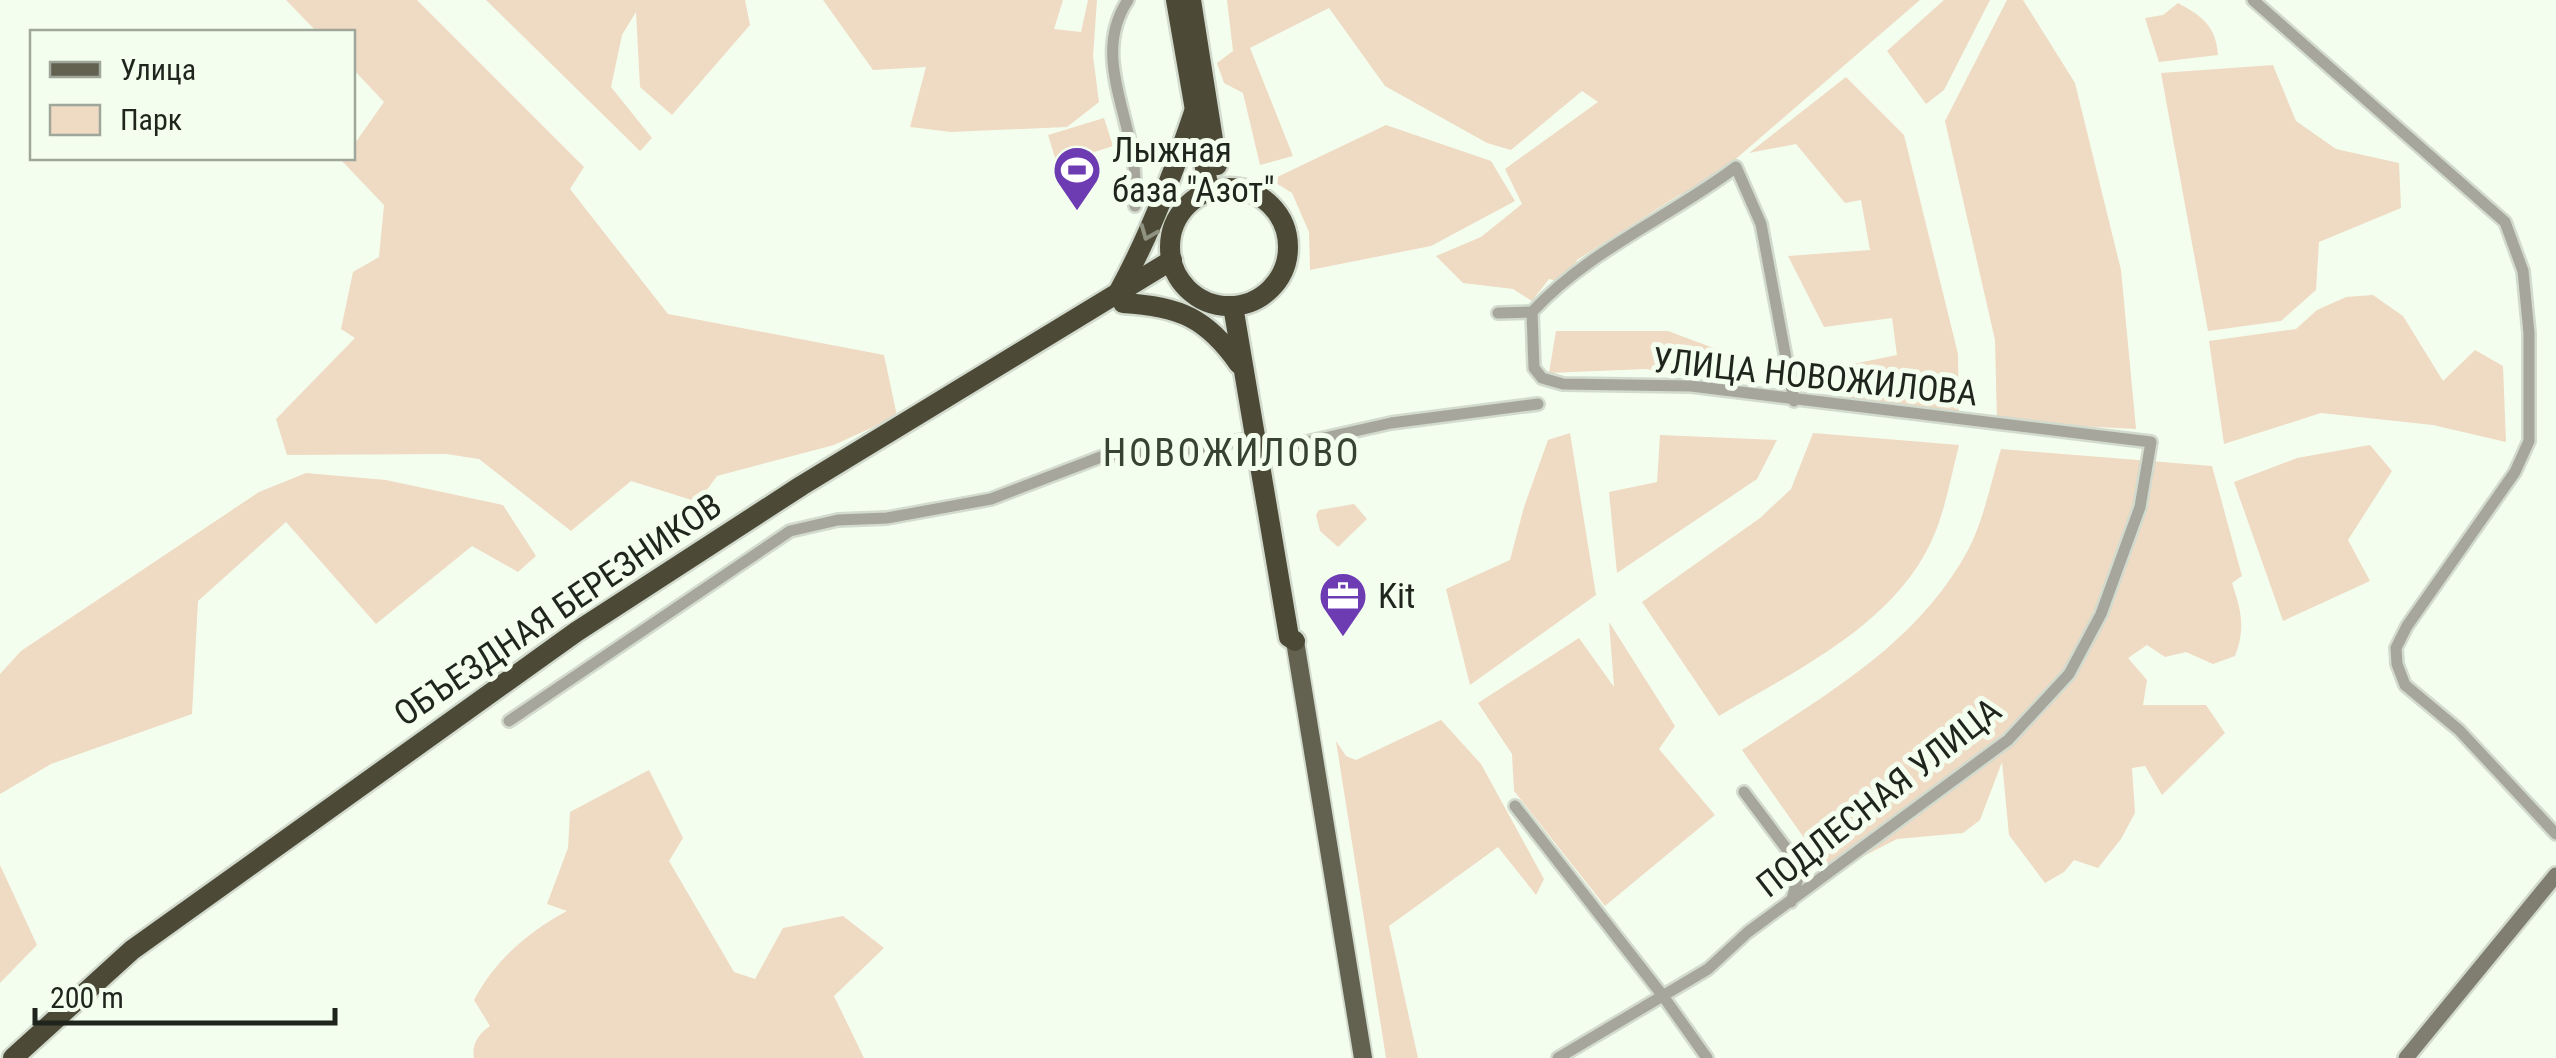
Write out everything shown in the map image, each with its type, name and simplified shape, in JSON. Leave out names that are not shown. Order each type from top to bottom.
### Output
[{"type":"highway","points":[[1176,0],[1194,109],[1214,189]]},
{"type":"highway","points":[[1190,0],[1214,189]]},
{"type":"highway","points":[[1194,109],[1173,175],[1121,298],[1156,304],[1188,316],[1220,337],[1244,370]]},
{"type":"highway","points":[[1214,189],[1247,190],[1264,199],[1278,213],[1288,240],[1288,260],[1274,286],[1259,298],[1237,305],[1202,300],[1187,288],[1174,266],[1171,234],[1179,216],[1192,201],[1214,189]]},
{"type":"highway","name":"ОБЪЕЗДНАЯ БЕРЕЗНИКОВ","points":[[27,1058],[146,953],[558,656],[821,482],[1174,266]]},
{"type":"highway","name":"ОБЪЕЗДНАЯ БЕРЕЗНИКОВ","points":[[13,1058],[132,950],[576,632],[801,486],[1121,298]]},
{"type":"highway","points":[[1237,305],[1244,370],[1289,637],[1295,641]]},
{"type":"highway","points":[[1237,305],[1295,641]]},
{"type":"main road","points":[[1295,641],[1363,1058]]},
{"type":"street","points":[[1128,0],[1114,24],[1111,49],[1134,159],[1135,206]]},
{"type":"street","points":[[2253,0],[2505,222],[2523,270],[2529,333],[2529,440],[2515,472],[2407,626],[2396,648],[2405,685],[2471,742],[2556,834]]},
{"type":"street","points":[[1498,313],[1532,312],[1548,294],[1646,222],[1736,166],[1762,224],[1794,401]]},
{"type":"street","name":"УЛИЦА НОВОЖИЛОВА","points":[[1532,312],[1534,368],[1542,378],[1564,384],[1691,386],[2151,442]]},
{"type":"street","points":[[1275,449],[1391,424],[1538,404]]},
{"type":"street","points":[[509,720],[790,531],[838,520],[887,518],[990,500],[1106,455],[1164,453],[1249,440]]},
{"type":"street","name":"ПОДЛЕСНАЯ УЛИЦА","points":[[1558,1058],[1708,969],[1748,932],[2008,740],[2069,674],[2101,614],[2140,507],[2151,442]]},
{"type":"street","points":[[1744,792],[1800,868],[1791,902]]},
{"type":"street","points":[[1515,806],[1707,1058]]},
{"type":"street","points":[[2406,1058],[2556,875]]},
{"type":"green space","points":[[286,0],[417,0],[584,167],[570,189],[668,314],[884,355],[897,416],[834,445],[717,476],[698,502],[631,481],[571,531],[479,459],[446,454],[287,455],[276,419],[355,338],[341,329],[353,272],[379,257],[384,205],[342,161],[355,160],[355,143],[384,102],[355,71],[355,30],[315,30]]},
{"type":"green space","points":[[486,0],[745,0],[750,25],[672,115],[640,87],[636,12],[622,35],[611,87],[652,138],[640,151]]},
{"type":"green space","points":[[823,0],[1063,0],[1054,29],[1081,32],[1088,0],[1097,0],[1093,56],[1099,102],[1067,127],[951,132],[910,127],[926,67],[873,70]]},
{"type":"green space","points":[[1227,0],[1920,0],[1708,183],[1679,195],[1577,260],[1566,283],[1549,279],[1532,301],[1513,289],[1463,283],[1436,256],[1481,237],[1522,204],[1505,169],[1598,102],[1582,91],[1511,150],[1487,143],[1385,86],[1329,8],[1250,48],[1293,156],[1260,165],[1243,93],[1224,83],[1217,63],[1233,51]]},
{"type":"green space","points":[[1944,0],[1990,0],[1944,90],[1926,104],[1887,51]]},
{"type":"green space","points":[[2007,0],[2023,0],[2075,83],[2121,270],[2136,429],[1997,422],[1995,340],[1945,121]]},
{"type":"green space","points":[[2178,3],[2206,23],[2218,55],[2159,62],[2145,18],[2163,15]]},
{"type":"green space","points":[[2273,65],[2296,121],[2336,149],[2399,163],[2401,208],[2319,242],[2316,290],[2281,321],[2208,331],[2161,73]]},
{"type":"green space","points":[[1846,77],[1904,135],[1958,354],[1959,417],[1848,411],[1838,367],[1897,355],[1892,318],[1824,327],[1788,256],[1870,250],[1861,200],[1845,203],[1796,144],[1749,153]]},
{"type":"green space","points":[[1104,118],[1113,146],[1057,164],[1048,135]]},
{"type":"green space","points":[[1386,125],[1491,161],[1515,201],[1431,246],[1310,270],[1309,232],[1292,193],[1271,180]]},
{"type":"green space","points":[[2373,295],[2403,316],[2443,381],[2475,350],[2503,366],[2506,442],[2433,425],[2321,413],[2224,444],[2209,341],[2296,329],[2317,310],[2346,297]]},
{"type":"green space","points":[[1556,331],[1668,331],[1719,350],[1738,388],[1646,369],[1549,373]]},
{"type":"green space","points":[[1570,433],[1596,595],[1470,685],[1446,589],[1510,560],[1548,440]]},
{"type":"green space","points":[[1813,433],[1959,445],[1941,518],[1921,561],[1874,616],[1814,660],[1719,716],[1642,602],[1760,518],[1791,489]]},
{"type":"green space","points":[[1660,435],[1777,440],[1757,479],[1617,573],[1609,492],[1657,482]]},
{"type":"green space","points":[[2370,445],[2392,471],[2348,540],[2370,581],[2283,621],[2234,482],[2297,458]]},
{"type":"green space","points":[[2001,449],[2212,466],[2242,576],[2232,583],[2241,619],[2235,656],[2213,664],[2186,652],[2165,657],[2147,645],[2128,658],[2147,680],[2143,705],[2206,705],[2225,733],[2162,795],[2145,766],[2132,768],[2135,813],[2098,868],[2074,860],[2064,872],[2045,883],[2009,835],[2002,762],[1980,820],[1963,833],[1897,839],[1856,860],[1826,869],[1742,750],[1838,687],[1924,613],[1974,538]]},
{"type":"green space","points":[[306,473],[386,480],[503,505],[536,556],[518,572],[472,546],[376,624],[286,522],[198,601],[192,714],[51,764],[0,794],[0,674],[21,651],[259,492]]},
{"type":"green space","points":[[1354,504],[1367,519],[1338,547],[1320,531],[1316,515],[1319,510]]},
{"type":"green space","points":[[1609,622],[1675,726],[1659,749],[1715,815],[1605,906],[1514,791],[1512,754],[1478,703],[1579,638],[1614,687]]},
{"type":"green space","points":[[1441,720],[1481,764],[1544,879],[1536,895],[1498,847],[1389,926],[1418,1058],[1386,1058],[1336,741],[1346,756],[1356,760]]},
{"type":"green space","points":[[649,770],[683,838],[669,861],[734,972],[755,979],[783,928],[843,916],[884,948],[834,996],[864,1058],[474,1058],[477,1040],[490,1026],[474,1000],[482,986],[514,948],[567,911],[547,904],[568,848],[570,812]]},
{"type":"green space","points":[[0,865],[37,945],[0,983]]},
{"type":"place","name":"Лыжная база \"Азот\"","points":[[1077,212]]},
{"type":"place","name":"Kit","points":[[1343,638]]},
{"type":"district","name":"НОВОЖИЛОВО","points":[[1232,453]]}]
